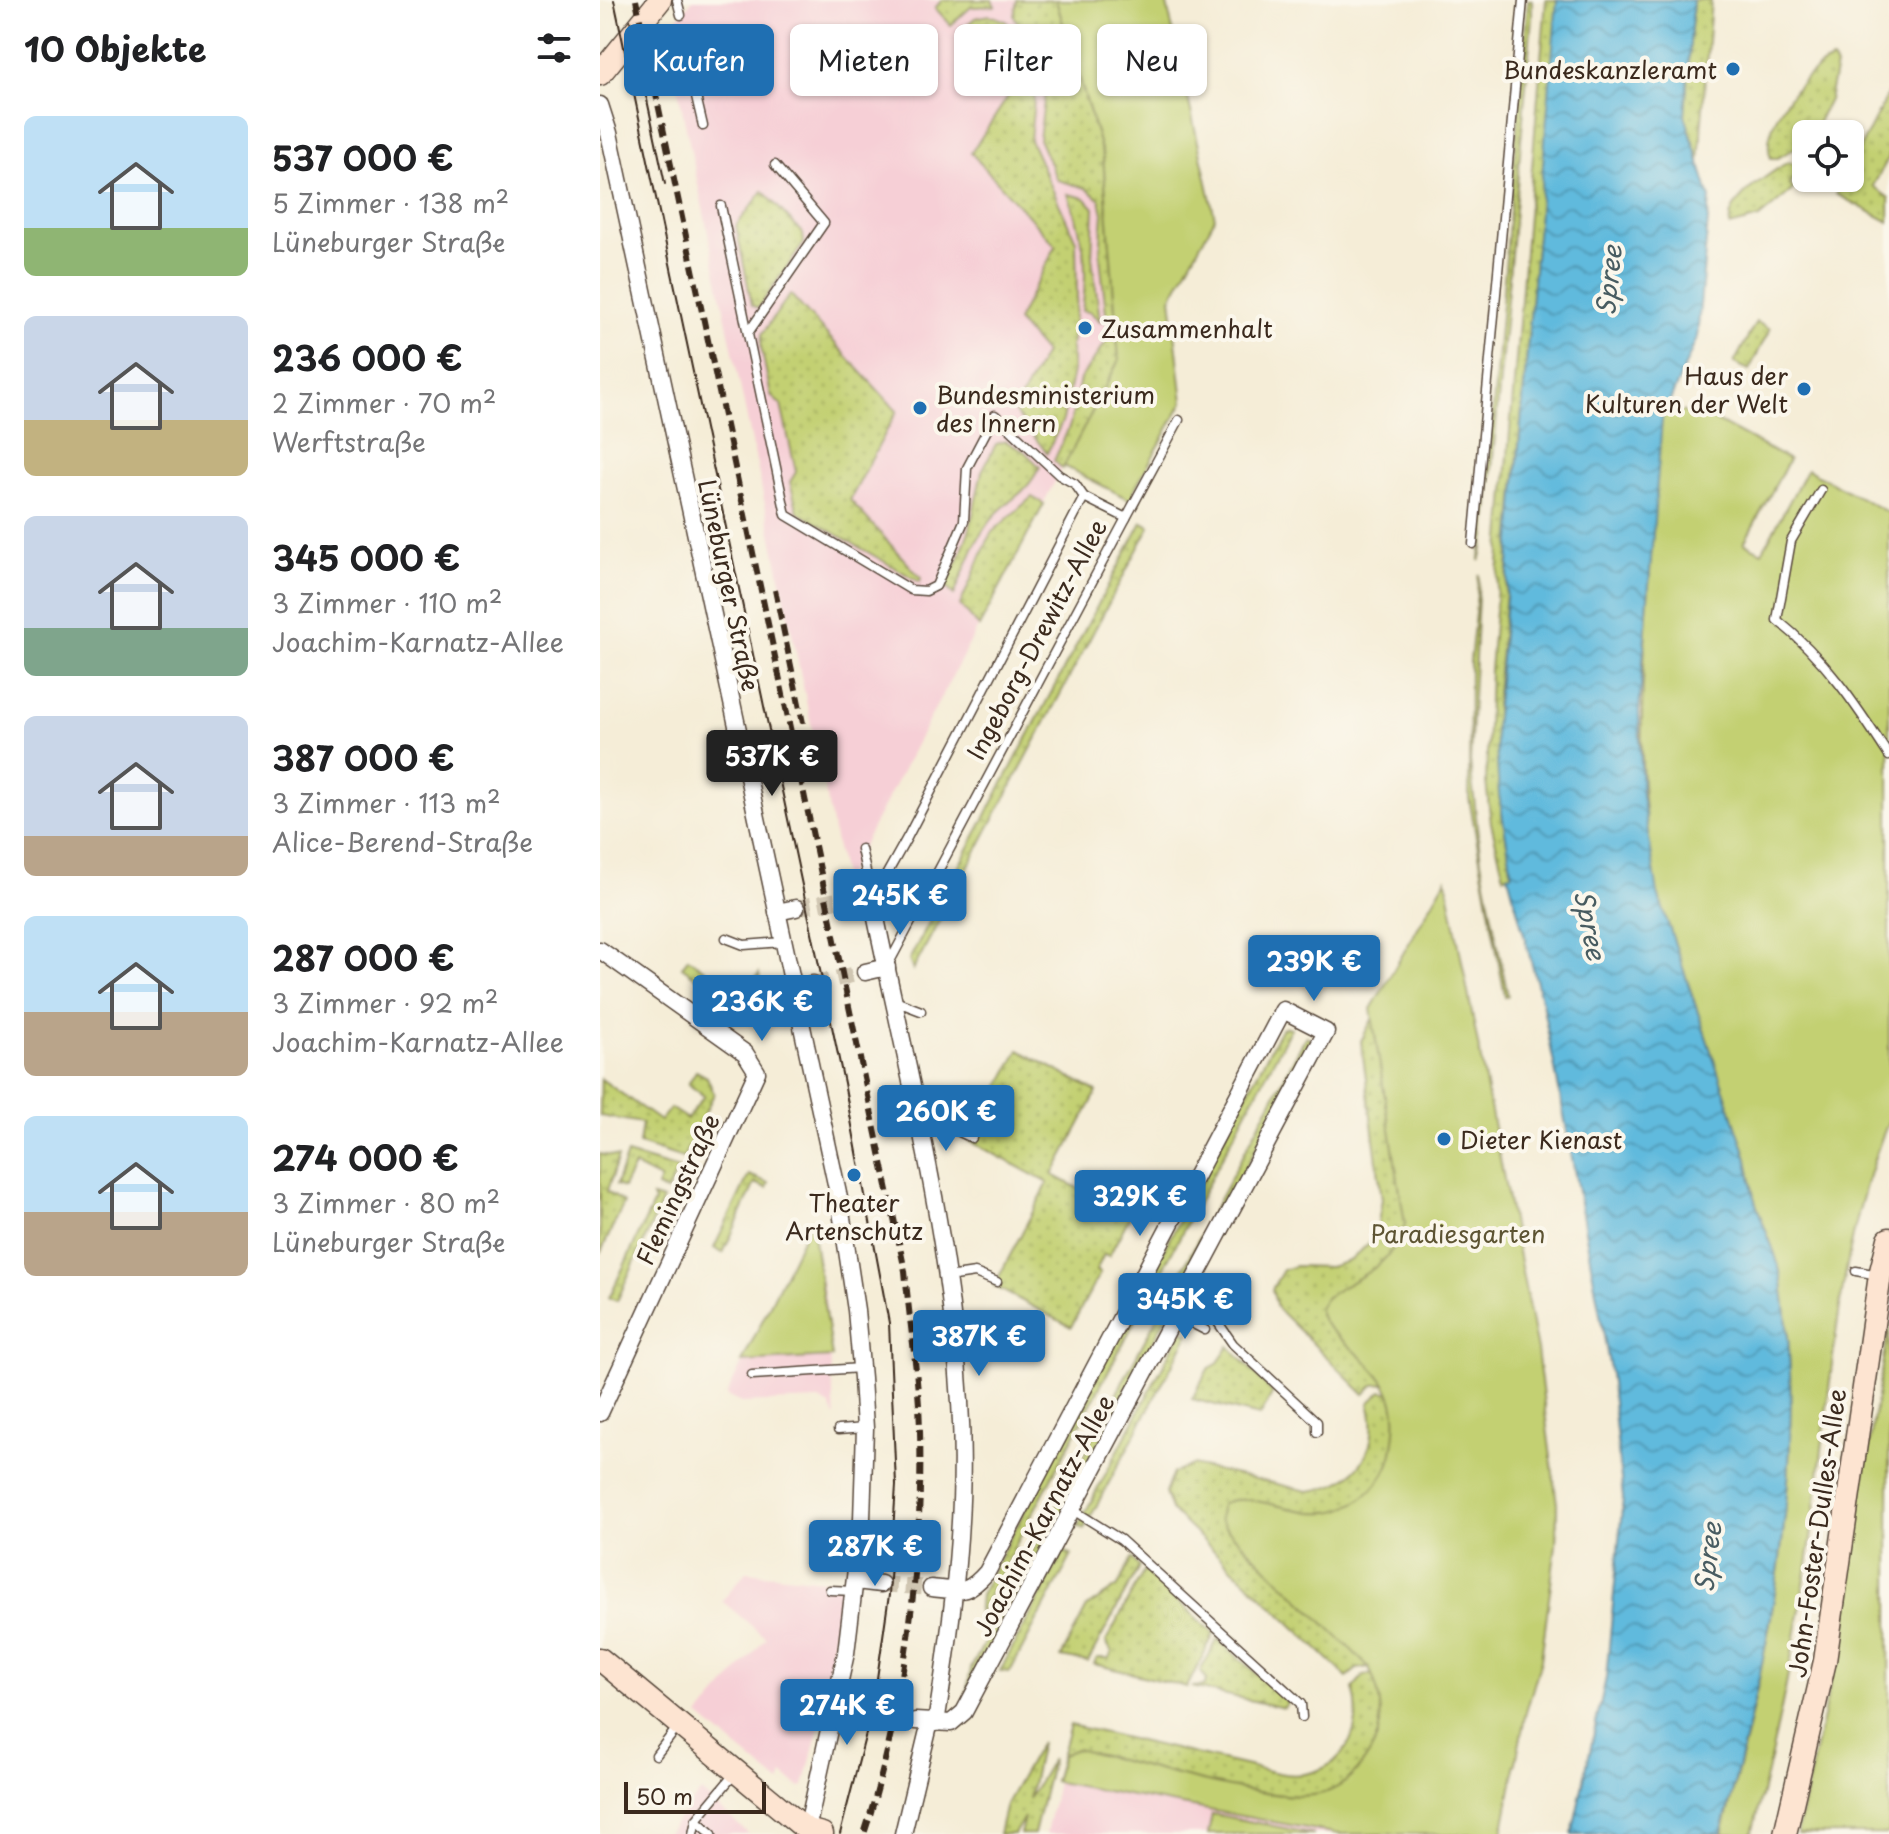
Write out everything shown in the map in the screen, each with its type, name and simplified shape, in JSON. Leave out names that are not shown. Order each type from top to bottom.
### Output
[{"type":"street","points":[[600,74],[660,0]]},
{"type":"street","name":"Lüneburger Straße","points":[[600,105],[609,133],[839,1198],[856,1310],[865,1428],[855,1586],[811,1833]]},
{"type":"street","points":[[848,898],[871,894],[919,1113],[948,1277],[960,1406],[955,1590],[903,1834]]},
{"type":"street","points":[[777,912],[796,908]]},
{"type":"street","name":"Flemingstraße","points":[[600,950],[745,1053],[757,1072],[600,1413]]},
{"type":"street","points":[[865,972],[887,967]]},
{"type":"street","points":[[794,989],[813,984]]},
{"type":"street","name":"Joachim-Karnatz-Allee","points":[[927,1722],[957,1721],[964,1712],[1326,1032],[1283,1010],[987,1572],[973,1588],[931,1588]]},
{"type":"street","name":"John-Foster-Dulles-Allee","points":[[1785,1834],[1825,1661],[1880,1275],[1889,1239]]},
{"type":"street","points":[[855,1586],[881,1584]]},
{"type":"street","points":[[600,1659],[679,1725],[729,1780],[811,1833]]},
{"type":"street","points":[[836,1706],[863,1711]]},
{"type":"lane","points":[[677,0],[681,15]]},
{"type":"lane","points":[[1473,544],[1523,0]]},
{"type":"lane","points":[[696,96],[703,126]]},
{"type":"lane","points":[[748,333],[824,223],[775,165]]},
{"type":"lane","points":[[721,206],[786,515],[911,590],[926,591],[936,586],[964,521],[967,468],[995,415],[1059,475],[1075,484],[1084,497]]},
{"type":"lane","points":[[1126,518],[1179,420]]},
{"type":"lane","points":[[1821,490],[1791,541],[1777,620],[1804,642],[1844,687],[1889,756]]},
{"type":"lane","name":"Ingeborg-Drewitz-Allee","points":[[871,894],[879,888],[908,836],[1084,497],[1126,518],[887,967]]},
{"type":"lane","points":[[861,849],[871,894]]},
{"type":"lane","points":[[726,938],[744,945],[783,942]]},
{"type":"lane","points":[[894,1001],[921,1011]]},
{"type":"lane","points":[[919,1113],[972,1138]]},
{"type":"lane","points":[[1150,1178],[1185,1196]]},
{"type":"lane","points":[[1856,1271],[1880,1275]]},
{"type":"lane","points":[[948,1277],[975,1273],[997,1282]]},
{"type":"lane","points":[[1186,1297],[1215,1316],[1233,1344],[1317,1422],[1317,1432]]},
{"type":"lane","points":[[1176,1315],[1205,1330]]},
{"type":"lane","points":[[752,1375],[861,1368]]},
{"type":"lane","points":[[838,1430],[865,1428]]},
{"type":"lane","points":[[1073,1510],[1121,1540],[1301,1704],[1302,1717]]},
{"type":"lane","points":[[830,1590],[855,1586]]},
{"type":"lane","points":[[656,1755],[679,1725]]},
{"type":"lane","points":[[693,1834],[696,1820],[729,1780]]},
{"type":"lane","points":[[696,1820],[712,1834]]},
{"type":"shaded area","name":"Bundesministerium des Innern","points":[[693,0],[1056,0],[1063,24],[954,24],[954,96],[1081,96],[1081,83],[1103,156],[1119,360],[844,881],[679,96],[774,96],[774,24],[673,24]]},
{"type":"shaded area","points":[[811,1221],[825,1299],[835,1417],[830,1406],[819,1400],[741,1403],[726,1396]]},
{"type":"shaded area","points":[[746,1572],[842,1582],[820,1722],[804,1786],[800,1788],[783,1774],[780,1783],[699,1716],[766,1638],[722,1601]]},
{"type":"shaded area","points":[[1057,1782],[1209,1808],[1339,1834],[1046,1834]]},
{"type":"shaded area","points":[[701,1792],[749,1834],[666,1834]]},
{"type":"green space","points":[[942,0],[992,0],[995,6],[971,7],[951,25],[935,8]]},
{"type":"green space","points":[[1017,0],[1056,0],[1063,24],[1018,24],[1014,16]]},
{"type":"green space","points":[[1056,0],[1166,0],[1171,24],[1097,24],[1097,96],[1188,96],[1215,218],[1171,298],[1183,402],[1133,492],[1140,500],[1138,504],[1064,466],[1119,360],[1103,156],[1081,83],[1081,24],[1063,24]]},
{"type":"green space","points":[[1528,0],[1532,0],[1532,17],[1486,536],[1480,561]]},
{"type":"green space","points":[[1546,0],[1557,0],[1557,7],[1496,706],[1499,795],[1512,874],[1504,876],[1491,823],[1486,782],[1490,671]]},
{"type":"green space","points":[[1693,0],[1711,0],[1699,162],[1685,115]]},
{"type":"green space","points":[[990,15],[1008,24],[968,24],[975,18]]},
{"type":"green space","points":[[1832,60],[1836,66],[1829,100],[1819,120],[1792,120],[1792,150],[1778,158],[1771,158],[1771,131],[1777,116],[1797,88]]},
{"type":"green space","points":[[1081,83],[1103,156],[1119,360],[1063,469],[1054,461],[1070,425],[1080,379],[1106,342],[1108,332],[1100,256],[1103,213],[1100,200],[1086,188],[1057,180],[1039,139],[1045,96],[1081,96]]},
{"type":"green space","points":[[1889,92],[1889,157],[1873,186],[1889,198],[1889,222],[1836,194],[1864,192],[1864,140]]},
{"type":"green space","points":[[1008,96],[1034,96],[1030,140],[1076,241],[1077,298],[1071,348],[1073,370],[1063,420],[1047,453],[1014,411],[1045,353],[1017,321],[1056,246],[971,153]]},
{"type":"green space","points":[[1788,162],[1792,163],[1789,185],[1792,190],[1759,218],[1730,226],[1734,207],[1760,181]]},
{"type":"green space","points":[[763,191],[803,234],[804,243],[758,308],[752,305],[736,226]]},
{"type":"green space","points":[[1068,194],[1085,198],[1094,208],[1092,257],[1100,321],[1090,312],[1082,311],[1084,251]]},
{"type":"green space","points":[[790,294],[897,411],[850,500],[921,578],[920,582],[798,512],[790,482],[796,472],[781,405],[771,396],[761,347],[762,334]]},
{"type":"green space","points":[[1756,322],[1770,329],[1749,370],[1734,363]]},
{"type":"green space","points":[[1664,409],[1706,415],[1789,460],[1744,543],[1762,552],[1807,469],[1889,513],[1889,1120],[1872,1165],[1848,1259],[1797,1626],[1752,1834],[1722,1834],[1755,1699],[1780,1561],[1791,1421],[1789,1352],[1777,1261],[1754,1197],[1746,1155],[1658,894],[1650,850],[1642,763],[1643,675],[1657,458]]},
{"type":"green space","points":[[1005,441],[1024,451],[1040,467],[1025,488],[990,520],[972,551],[954,595],[944,585],[959,559],[970,528],[982,471],[996,444]]},
{"type":"green space","points":[[1032,497],[1044,504],[979,627],[960,605],[991,533]]},
{"type":"green space","points":[[1142,522],[1150,526],[913,970],[909,960]]},
{"type":"green space","points":[[1479,574],[1470,761],[1481,862],[1508,996],[1505,997],[1469,798],[1470,662]]},
{"type":"green space","name":"Paradiesgarten","points":[[1446,879],[1537,1350],[1557,1504],[1556,1545],[1541,1660],[1525,1716],[1502,1834],[1339,1834],[1054,1781],[1062,1755],[1076,1749],[1238,1789],[1301,1796],[1330,1791],[1344,1783],[1360,1767],[1375,1743],[1381,1711],[1369,1667],[1225,1527],[1220,1519],[1221,1504],[1247,1500],[1311,1512],[1342,1509],[1372,1489],[1388,1466],[1395,1435],[1395,1417],[1388,1388],[1369,1364],[1326,1325],[1319,1309],[1334,1292],[1385,1258],[1397,1243],[1405,1224],[1371,1009]]},
{"type":"green space","points":[[688,958],[741,997],[759,973],[761,985],[733,1004],[682,967]]},
{"type":"green space","name":"Paradiesgarten","points":[[1380,1004],[1537,1350],[1473,1390],[1557,1504],[1556,1545],[1465,1662],[1369,1667],[1357,1669],[1347,1677],[1171,1510],[1165,1493],[1173,1473],[1193,1465],[1308,1491],[1325,1488],[1352,1473],[1368,1450],[1372,1436],[1369,1403],[1382,1391],[1391,1393],[1386,1384],[1373,1385],[1364,1394],[1277,1308],[1272,1289],[1283,1270],[1295,1266],[1330,1267],[1351,1260],[1369,1243],[1377,1229],[1382,1199],[1361,1041]]},
{"type":"green space","points":[[1291,1028],[978,1616],[980,1595],[1281,1029]]},
{"type":"green space","points":[[1306,1036],[1311,1039],[1310,1046],[966,1694],[971,1668]]},
{"type":"green space","points":[[1019,1050],[1097,1092],[1053,1175],[1130,1216],[1109,1256],[1104,1254],[1096,1271],[1100,1273],[1071,1327],[994,1286],[1048,1183],[970,1141]]},
{"type":"green space","points":[[696,1071],[707,1077],[714,1094],[683,1158],[639,1144],[642,1123],[600,1116],[601,1079],[660,1121],[670,1108],[687,1119],[704,1096],[688,1084]]},
{"type":"green space","points":[[600,1154],[618,1157],[607,1191],[624,1203],[600,1254]]},
{"type":"green space","points":[[627,1154],[678,1169],[667,1192],[657,1187],[660,1179],[634,1166],[623,1188],[616,1185]]},
{"type":"green space","points":[[749,1175],[769,1183],[767,1188],[755,1183],[723,1253],[714,1248]]},
{"type":"green space","points":[[652,1197],[663,1200],[617,1301],[609,1298],[654,1202]]},
{"type":"green space","points":[[811,1221],[832,1357],[742,1362]]},
{"type":"green space","points":[[1889,1324],[1889,1834],[1797,1834],[1830,1685]]},
{"type":"green space","points":[[1182,1330],[1189,1334],[1084,1529],[1078,1526]]},
{"type":"green space","points":[[1229,1346],[1273,1393],[1260,1416],[1192,1399],[1208,1369],[1217,1364]]},
{"type":"green space","points":[[1064,1551],[1072,1555],[1010,1672],[1000,1671]]},
{"type":"green space","points":[[1132,1558],[1139,1567],[1088,1662],[1061,1657],[1087,1607],[1118,1586]]},
{"type":"green space","points":[[1144,1570],[1214,1634],[1187,1687],[1094,1664],[1097,1658],[1109,1658],[1112,1652],[1106,1642]]},
{"type":"green space","points":[[1218,1639],[1287,1702],[1284,1708],[1192,1687],[1204,1686],[1207,1679],[1200,1671]]},
{"type":"green space","points":[[1538,1663],[1405,1831],[1209,1808],[1054,1781],[1070,1725],[1278,1773],[1298,1775],[1315,1772],[1342,1754],[1350,1740],[1356,1707],[1353,1688],[1364,1675]]},
{"type":"green space","points":[[1041,1742],[1029,1799],[1052,1759],[1034,1834],[1020,1834],[1024,1817],[1014,1834],[999,1834],[1006,1804]]},
{"type":"green space","points":[[1212,1814],[1314,1834],[1208,1834]]},
{"type":"water","name":"Spree","points":[[1557,0],[1693,0],[1685,115],[1710,198],[1697,338],[1662,419],[1639,712],[1642,795],[1658,894],[1746,1155],[1754,1197],[1780,1272],[1789,1352],[1791,1421],[1780,1561],[1769,1630],[1721,1834],[1572,1834],[1606,1678],[1623,1498],[1609,1364],[1569,1141],[1542,1002],[1508,875],[1512,873],[1499,795],[1495,729]]},
{"type":"tunnel","points":[[796,908],[848,898]]},
{"type":"tunnel","points":[[813,984],[865,972]]},
{"type":"tunnel","points":[[881,1584],[931,1588]]},
{"type":"tunnel","points":[[863,1711],[915,1721]]},
{"type":"tram line","points":[[614,0],[844,1083],[889,1323],[896,1485],[889,1595],[873,1706],[840,1834]]},
{"type":"tram line","points":[[630,20],[665,184]]},
{"type":"railway","points":[[636,0],[905,1271],[919,1405],[916,1566],[902,1678],[879,1785],[864,1834]]},
{"type":"railway","points":[[775,590],[803,723]]},
{"type":"place","name":"Bundeskanzleramt","points":[[1733,69]]},
{"type":"place","name":"Zusammenhalt","points":[[1085,328]]},
{"type":"place","name":"Haus der Kulturen der Welt","points":[[1804,389]]},
{"type":"place","name":"Bundesministerium des Innern","points":[[920,408]]},
{"type":"place","name":"Dieter Kienast","points":[[1444,1139]]},
{"type":"place","name":"Theater Artenschutz","points":[[854,1175]]}]
